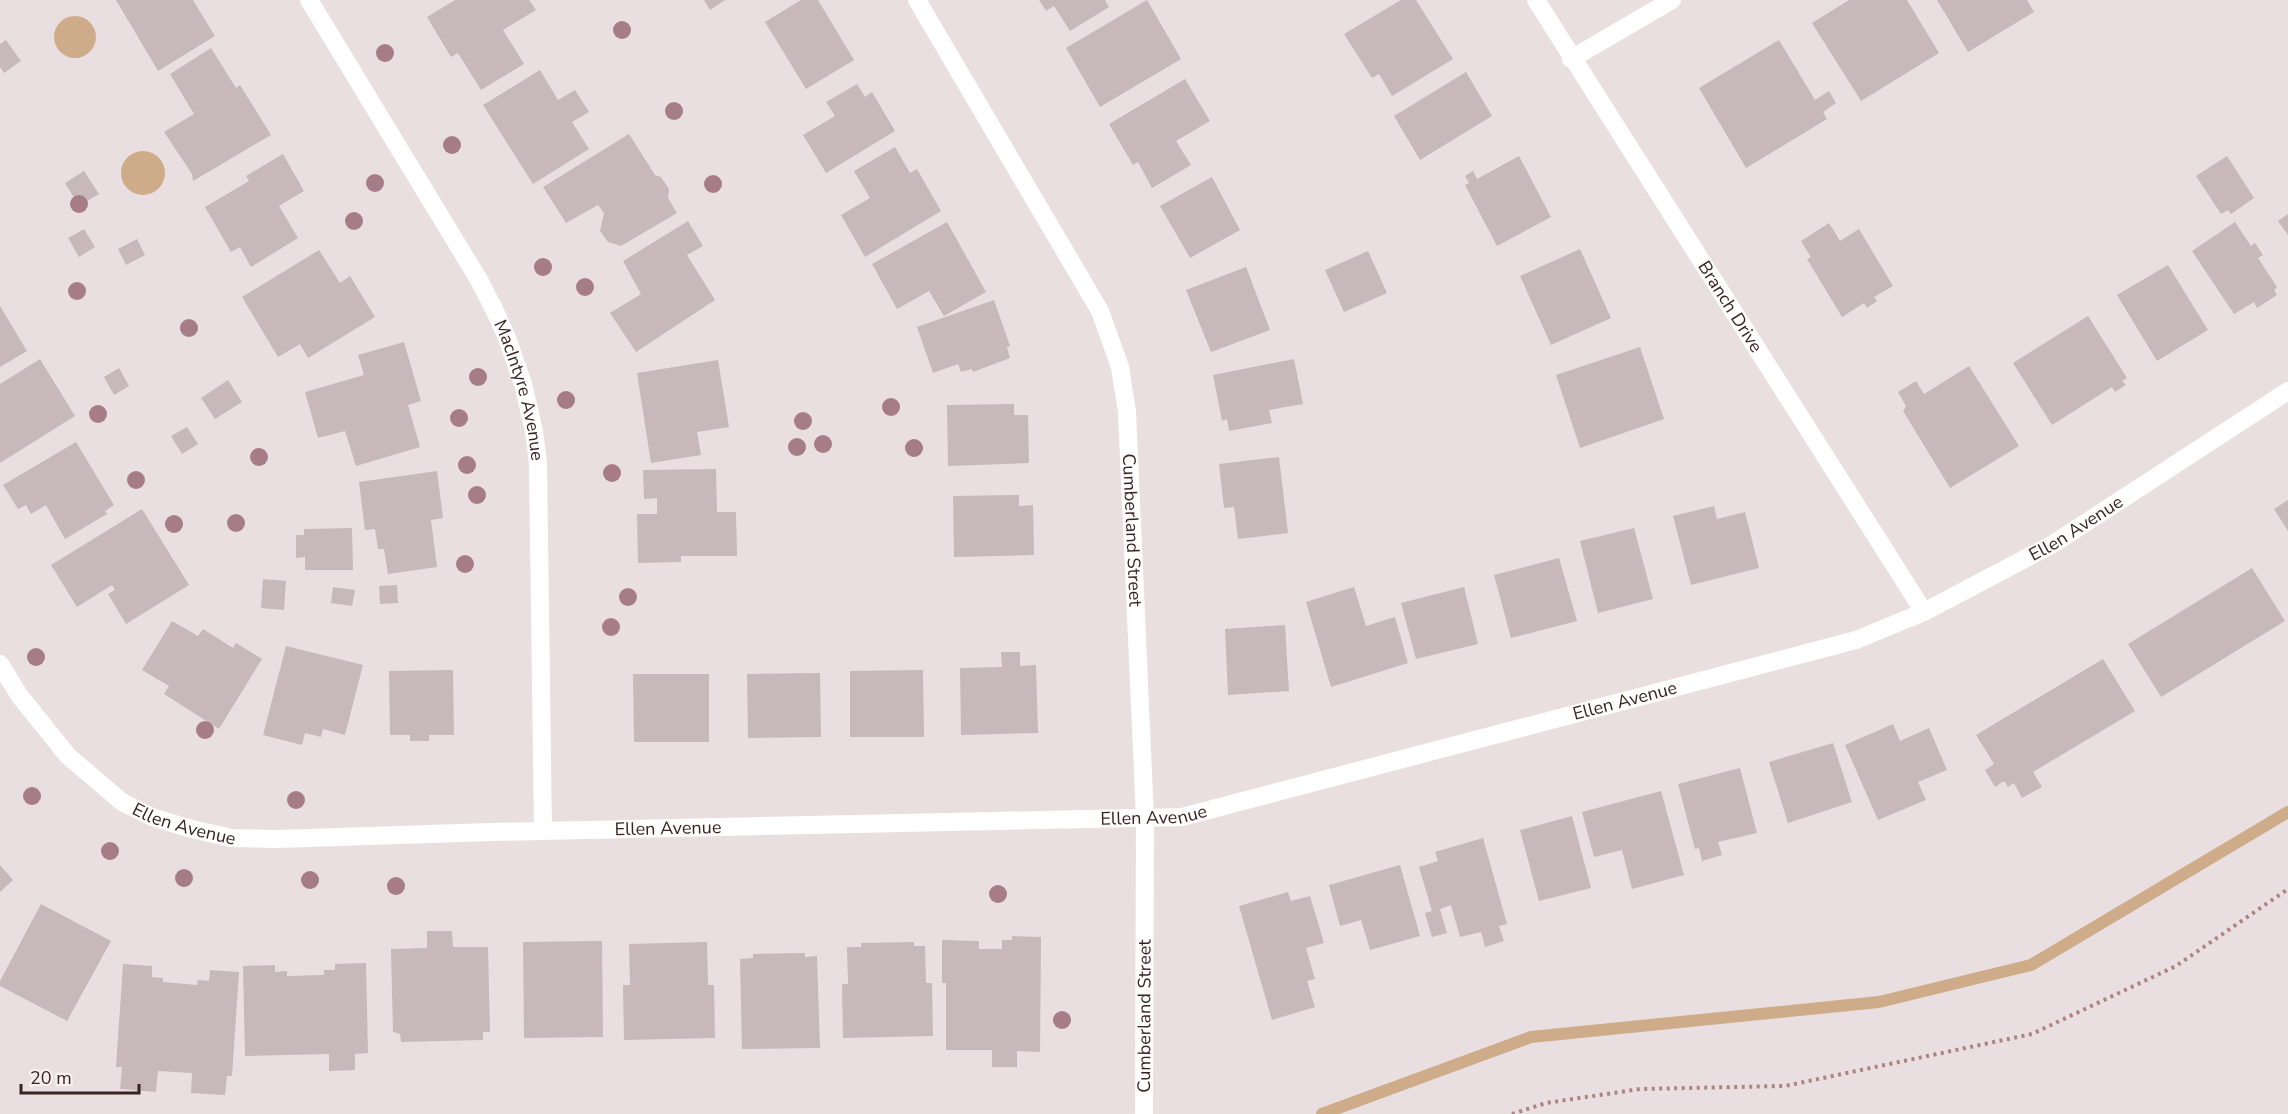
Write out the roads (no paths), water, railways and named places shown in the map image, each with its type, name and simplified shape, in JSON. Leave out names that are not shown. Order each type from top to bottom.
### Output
[{"type":"street","name":"MacIntyre Avenue","points":[[309,0],[479,280],[507,338],[523,384],[534,431],[538,463],[543,831]]},
{"type":"street","name":"Cumberland Street","points":[[917,0],[1100,310],[1120,367],[1127,411],[1145,818],[1144,1114]]},
{"type":"street","name":"Branch Drive","points":[[1536,0],[1571,59],[1924,612]]},
{"type":"street","points":[[1571,59],[1672,0]]},
{"type":"street","name":"Ellen Avenue","points":[[0,664],[19,695],[50,735],[68,756],[98,784],[122,802],[152,817],[231,838],[1182,817],[1856,640],[1924,612],[2053,544],[2288,391]]},
{"type":"waterway","points":[[1322,1114],[1531,1037],[1879,1002],[2031,965],[2288,812]]}]
